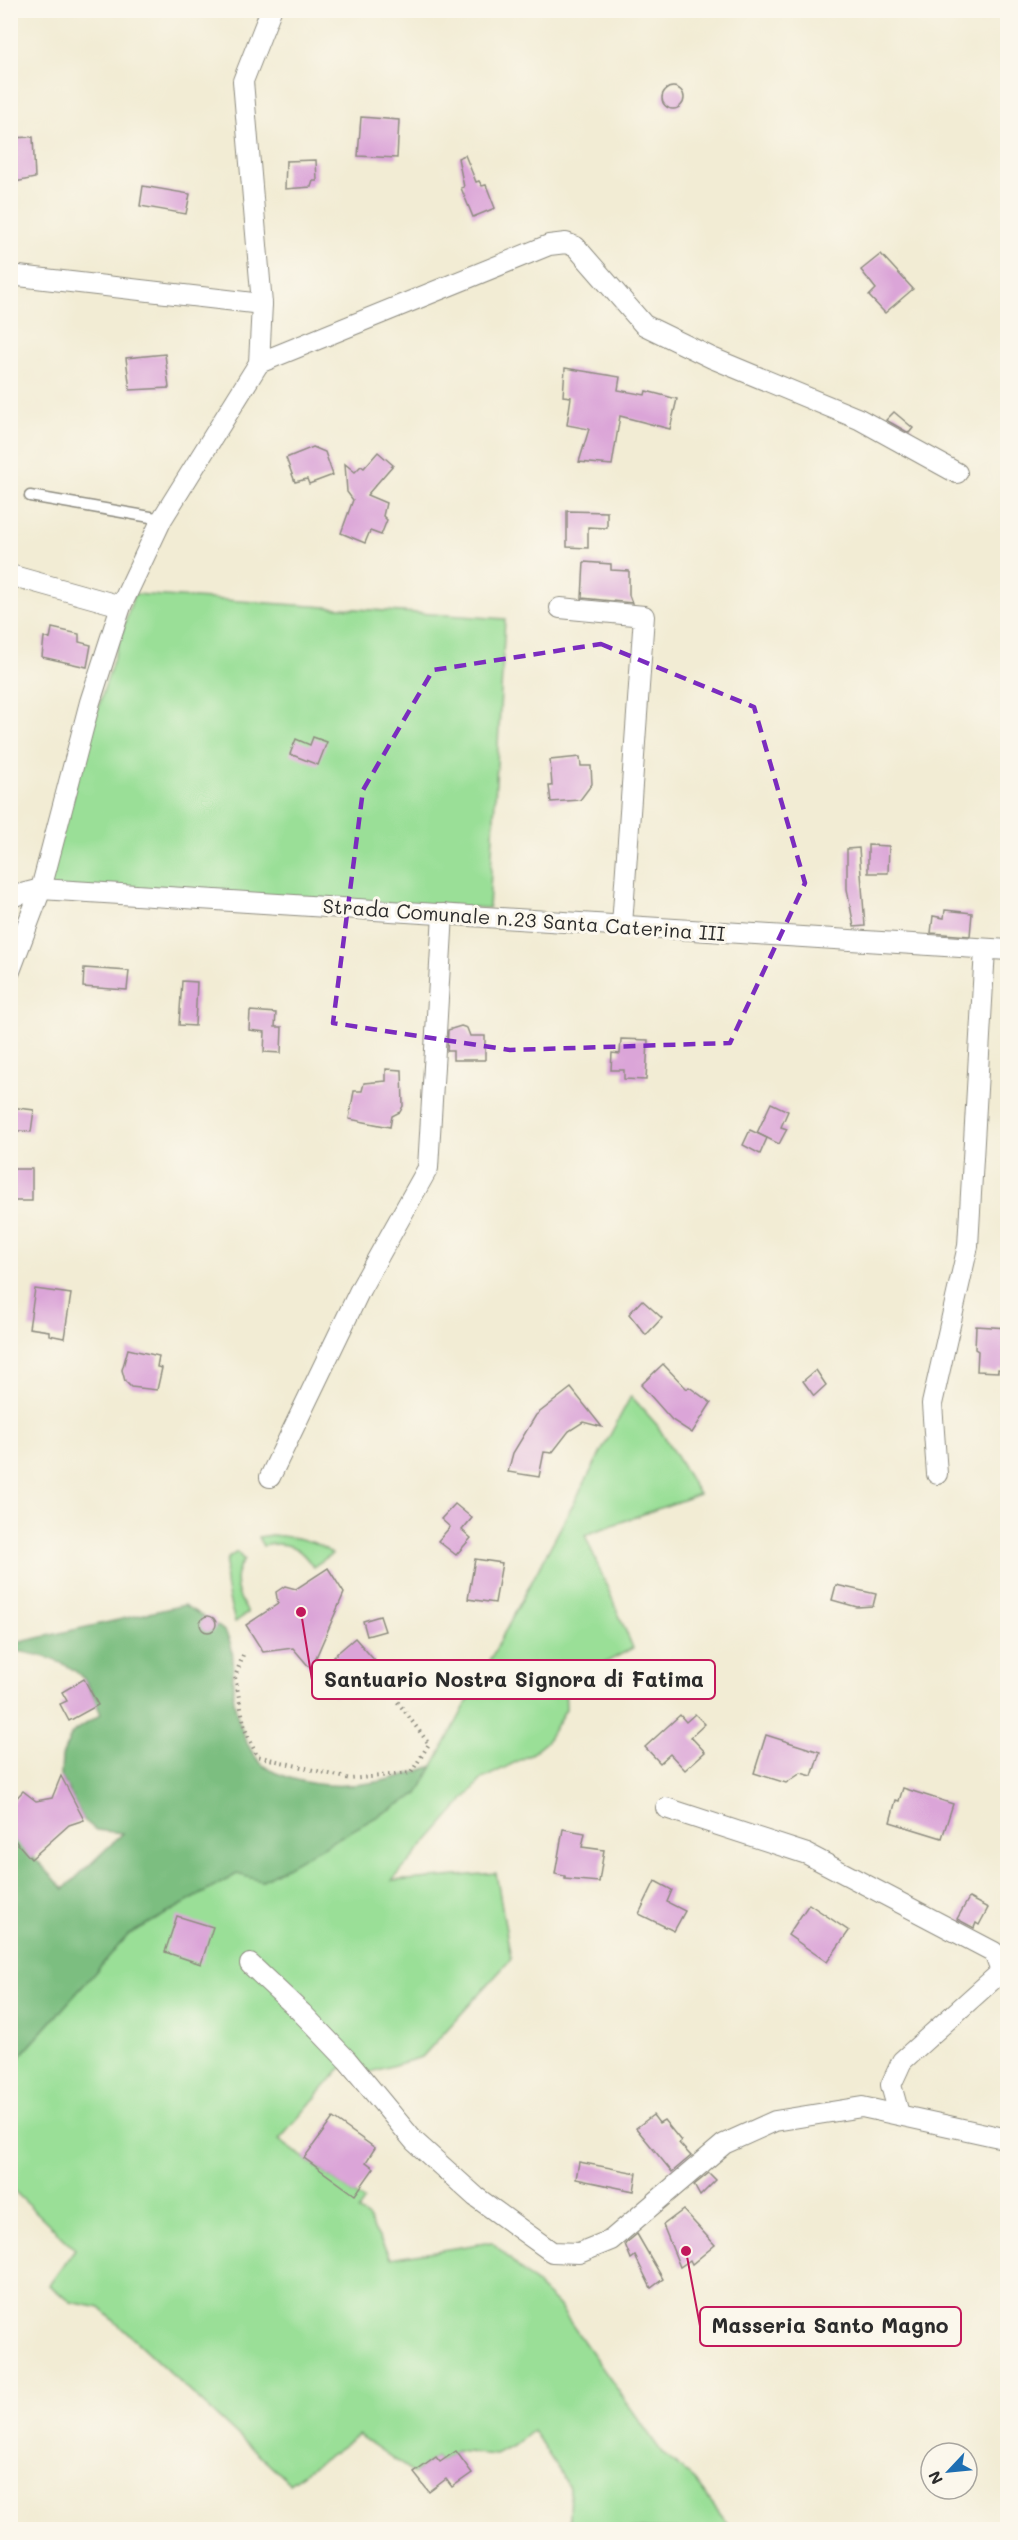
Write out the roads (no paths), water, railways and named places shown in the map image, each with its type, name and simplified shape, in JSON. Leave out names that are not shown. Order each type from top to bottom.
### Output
[{"type":"street","points":[[10,971],[41,889],[90,702],[121,606],[162,519],[259,363],[262,304],[243,81],[271,10]]},
{"type":"street","points":[[259,363],[549,245],[566,243],[576,247],[644,326],[712,358],[859,419],[957,473]]},
{"type":"street","points":[[10,275],[262,304]]},
{"type":"street","points":[[10,574],[121,606]]},
{"type":"street","points":[[560,608],[644,616],[622,926]]},
{"type":"street","name":"Strada Comunale n.23 Santa Caterina III","points":[[10,897],[41,889],[1008,950]]},
{"type":"street","points":[[270,1477],[361,1288],[428,1168],[443,914]]},
{"type":"street","points":[[937,1474],[932,1404],[968,1246],[985,949]]},
{"type":"street","points":[[666,1808],[807,1854],[994,1952],[1001,1972],[902,2061],[891,2085],[899,2114]]},
{"type":"street","points":[[250,1964],[347,2060],[414,2141],[476,2197],[552,2252],[579,2253],[611,2240],[724,2144],[775,2121],[862,2107],[1008,2139]]},
{"type":"lane","points":[[30,496],[162,519]]},
{"type":"place","name":"Santuario Nostra Signora di Fatima","points":[[301,1612]]},
{"type":"place","name":"Masseria Santo Magno","points":[[686,2251]]}]
